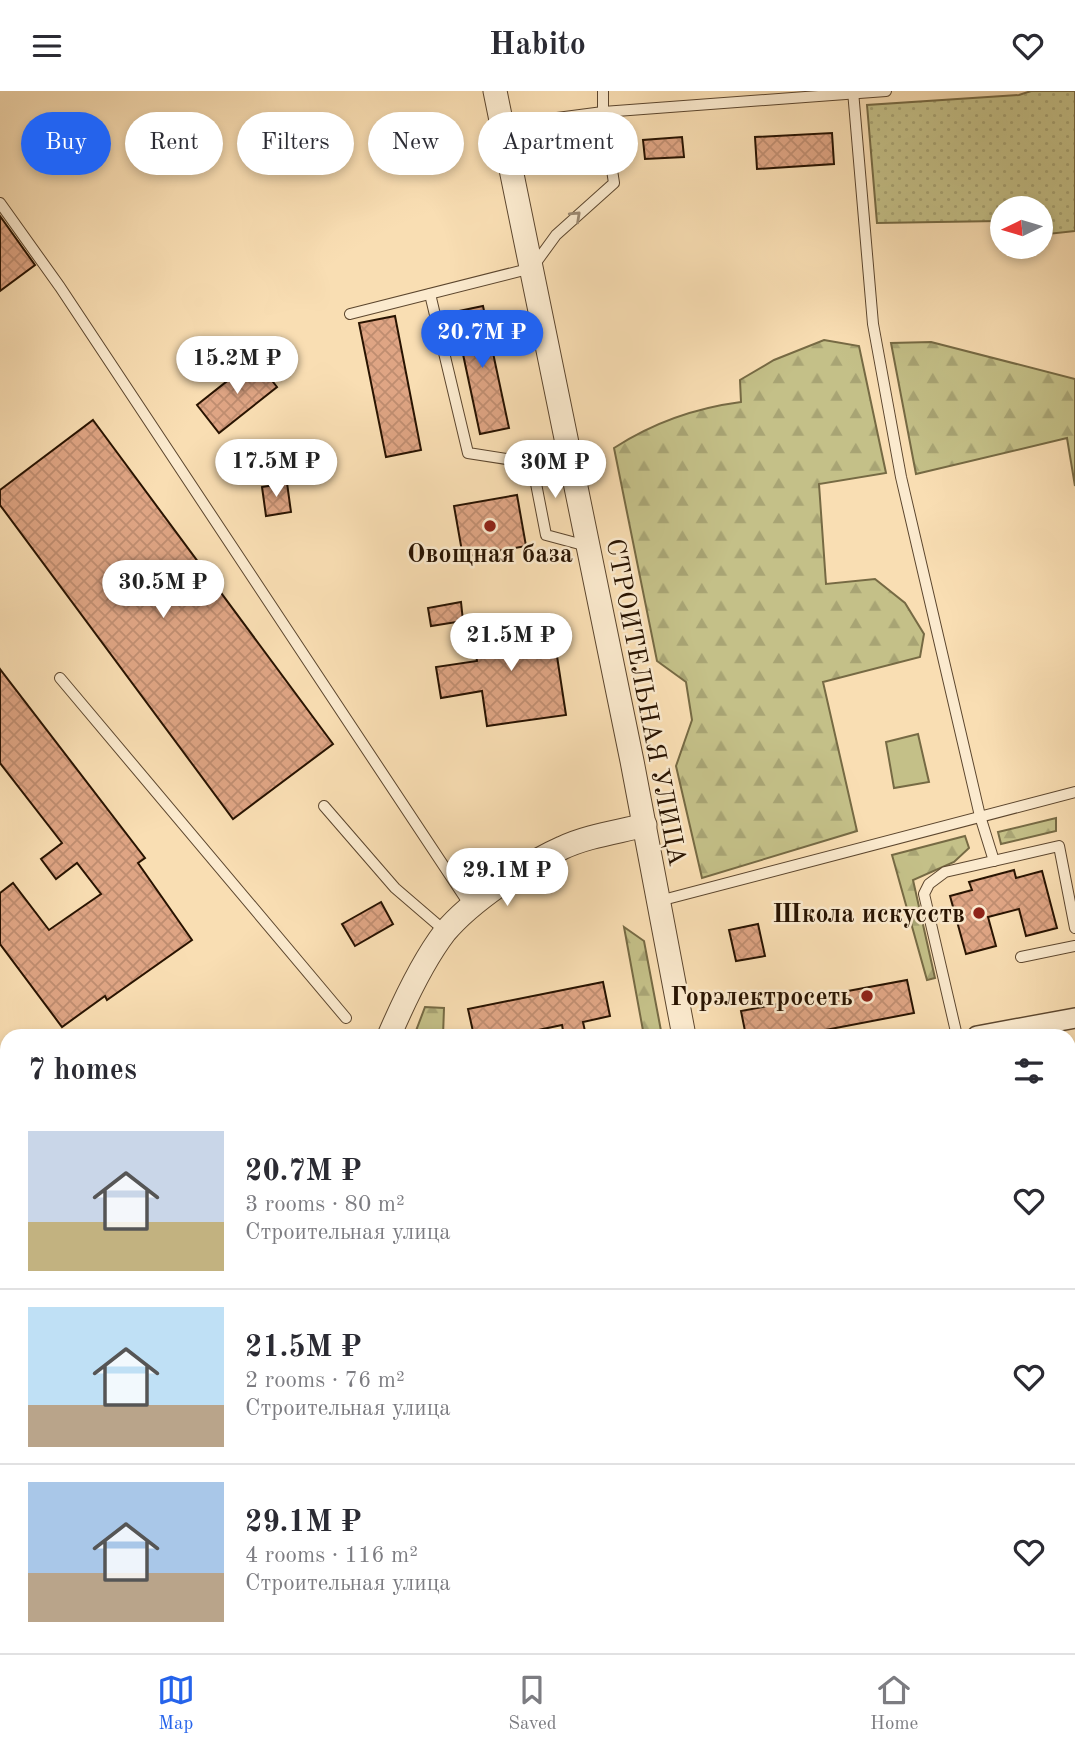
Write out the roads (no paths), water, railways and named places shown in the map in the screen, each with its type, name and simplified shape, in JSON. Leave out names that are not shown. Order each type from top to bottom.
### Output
[{"type":"street","name":"СТРОИТЕЛЬНАЯ УЛИЦА","points":[[495,91],[500,112]]},
{"type":"street","name":"СТРОИТЕЛЬНАЯ УЛИЦА","points":[[513,175],[645,825],[683,1029]]},
{"type":"street","points":[[392,1029],[421,970],[446,932],[471,908],[511,878],[562,847],[645,825]]},
{"type":"street","points":[[1015,1029],[1075,1018]]},
{"type":"lane","points":[[603,91],[603,112],[886,91]]},
{"type":"lane","points":[[853,92],[873,324],[901,477],[980,816],[994,861]]},
{"type":"lane","points":[[350,314],[532,268],[556,235],[614,183],[613,175]]},
{"type":"lane","points":[[0,203],[60,287],[471,908]]},
{"type":"lane","points":[[430,294],[468,453],[532,463],[571,454]]},
{"type":"lane","points":[[532,463],[546,535],[587,546]]},
{"type":"lane","points":[[60,678],[346,1018]]},
{"type":"lane","points":[[658,902],[1075,792]]},
{"type":"lane","points":[[324,806],[396,888],[446,932]]},
{"type":"lane","points":[[955,1029],[924,894],[929,884],[946,872],[1059,846],[1075,928]]},
{"type":"lane","points":[[1021,957],[1075,946]]},
{"type":"place","name":"Овощная база","points":[[490,526]]},
{"type":"place","name":"Школа искусств","points":[[979,913]]},
{"type":"place","name":"Горэлектросеть","points":[[867,996]]}]
